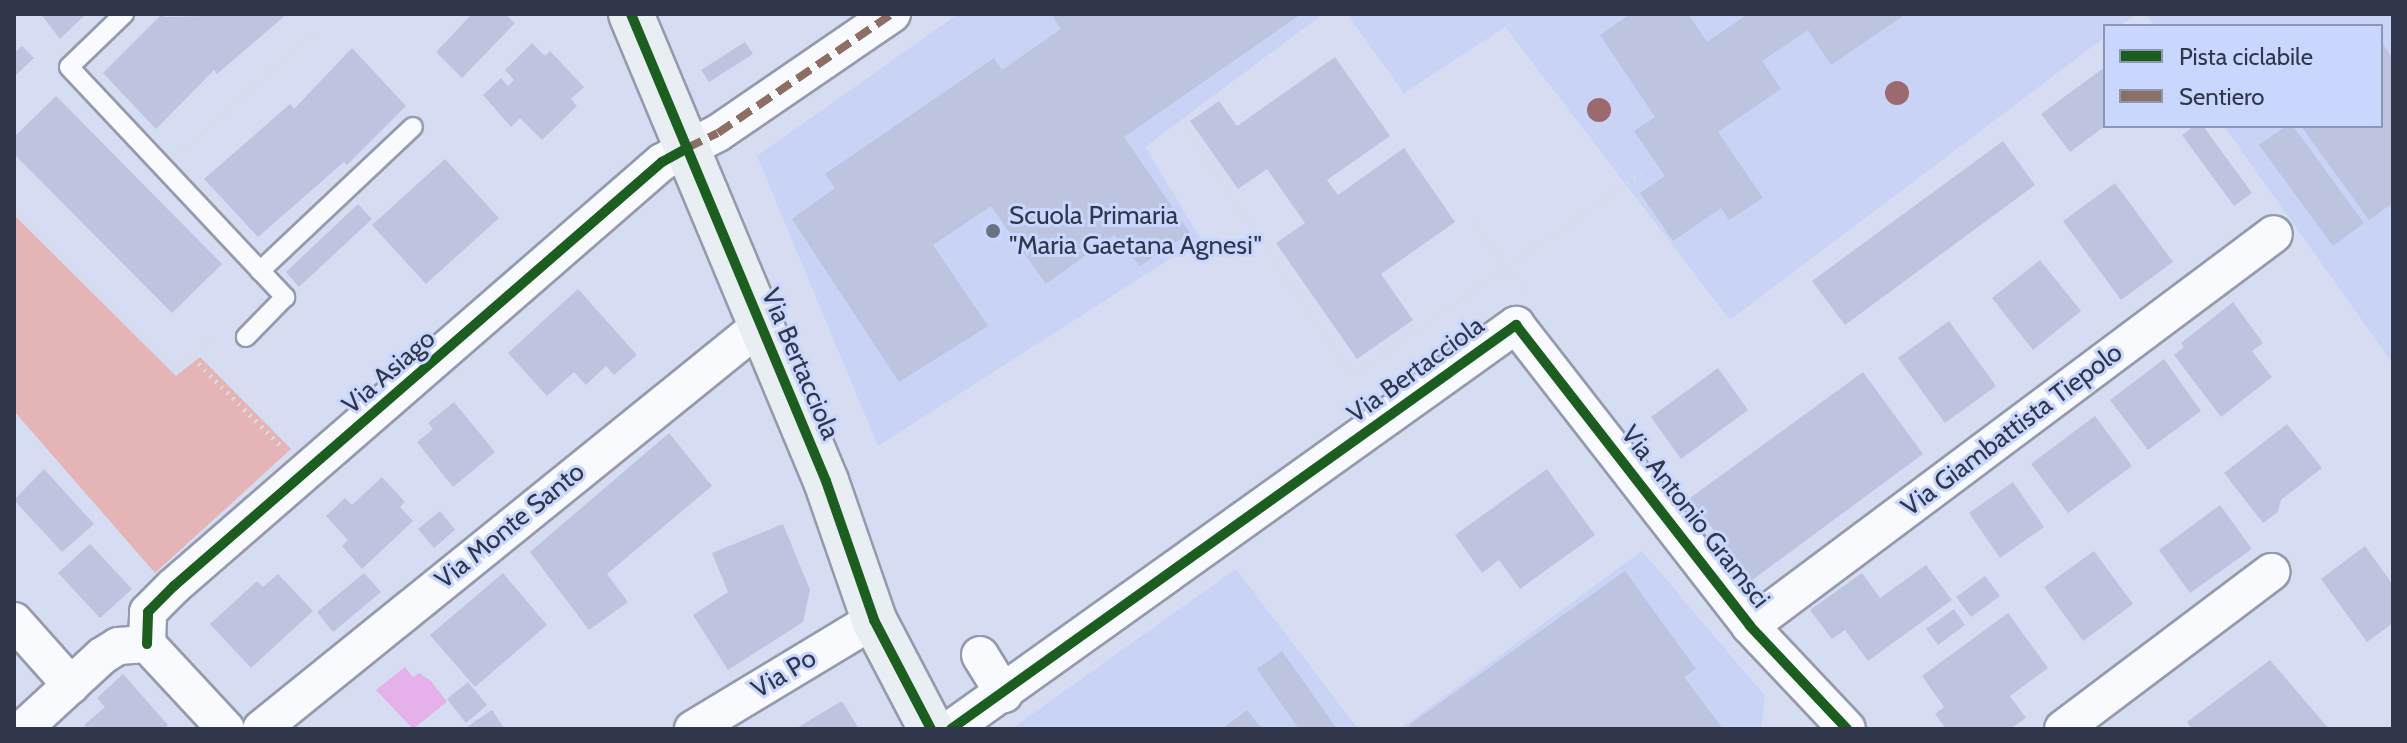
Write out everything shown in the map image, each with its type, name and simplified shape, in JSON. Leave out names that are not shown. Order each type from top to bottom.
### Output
[{"type":"street","name":"Via Bertacciola","points":[[631,14],[826,481],[874,620],[931,729]]},
{"type":"street","name":"Via Asiago","points":[[147,644],[148,612],[662,162],[892,14]]},
{"type":"street","name":"Via Giambattista Tiepolo","points":[[1750,626],[2274,234]]},
{"type":"street","name":"Via Monte Santo","points":[[261,729],[761,325]]},
{"type":"street","name":"Via Bertacciola","points":[[951,729],[1516,325]]},
{"type":"street","name":"Via Antonio Gramsci","points":[[1516,325],[1750,626],[1841,727]]},
{"type":"street","points":[[2063,729],[2271,572]]},
{"type":"street","name":"Via Po","points":[[693,729],[874,620]]},
{"type":"street","points":[[14,621],[71,685]]},
{"type":"street","points":[[23,729],[118,646],[147,644],[226,729]]},
{"type":"street","points":[[980,655],[1004,694]]},
{"type":"lane","points":[[124,14],[69,67],[285,297],[246,337]]},
{"type":"lane","points":[[260,271],[413,127]]},
{"type":"path","points":[[163,168],[317,29]]},
{"type":"path","points":[[1189,134],[1352,376],[1641,174]]},
{"type":"path","points":[[14,210],[176,368],[193,358],[231,322]]},
{"type":"path","points":[[193,358],[307,472]]},
{"type":"shaded area","name":"Scuola Primaria \"Maria Gaetana Agnesi\"","points":[[958,14],[1323,14],[1145,147],[1201,239],[878,446],[757,156]]},
{"type":"shaded area","points":[[1347,14],[2136,14],[2123,24],[2103,24],[2103,39],[1730,320],[1506,28],[1516,20],[1404,93]]},
{"type":"shaded area","points":[[2146,14],[2393,14],[2393,364],[2225,128],[2383,128],[2383,24],[2153,24]]},
{"type":"shaded area","points":[[14,215],[176,376],[200,357],[291,449],[155,573],[14,411]]},
{"type":"shaded area","points":[[1642,551],[1765,696],[1761,729],[1400,729]]},
{"type":"shaded area","points":[[1236,569],[1358,729],[1011,729]]},
{"type":"shaded area","points":[[405,667],[413,677],[419,673],[431,681],[447,702],[413,729],[376,690]]},
{"type":"building","points":[[41,14],[86,14],[60,39]]},
{"type":"building","points":[[162,14],[165,17],[287,14],[217,74],[214,70],[156,129],[103,73]]},
{"type":"building","points":[[472,14],[505,14],[515,23],[462,78],[436,52]]},
{"type":"building","name":"Scuola Primaria \"Maria Gaetana Agnesi\"","points":[[1058,14],[1301,14],[1124,137],[1190,233],[1140,266],[1114,235],[1046,284],[991,206],[933,245],[988,326],[899,382],[792,219],[835,188],[825,174],[994,58],[1002,70],[1061,29],[1053,17]]},
{"type":"building","points":[[1630,14],[1688,14],[1707,42],[1748,14],[1906,14],[1831,65],[1808,30],[1762,61],[1781,89],[1718,132],[1763,198],[1729,220],[1721,208],[1673,241],[1640,193],[1665,176],[1634,131],[1655,117],[1600,35]]},
{"type":"building","points":[[745,42],[753,54],[709,82],[701,70]]},
{"type":"building","points":[[532,43],[545,56],[550,51],[584,87],[571,99],[577,106],[542,140],[520,118],[511,127],[483,95],[501,78],[508,86],[514,80],[505,70]]},
{"type":"building","points":[[2383,45],[2393,58],[2393,203],[2369,220],[2302,128],[2383,128]]},
{"type":"building","points":[[22,46],[34,58],[14,77],[14,53]]},
{"type":"building","points":[[352,48],[406,106],[347,165],[344,162],[258,237],[204,179],[290,104],[294,109]]},
{"type":"building","points":[[1335,57],[1390,136],[1327,180],[1338,195],[1404,148],[1455,222],[1381,274],[1413,320],[1357,359],[1276,243],[1305,223],[1267,169],[1238,189],[1190,121],[1219,101],[1237,126]]},
{"type":"building","points":[[2103,68],[2103,127],[2070,152],[2041,114]]},
{"type":"building","points":[[56,96],[222,264],[172,313],[14,154],[14,137]]},
{"type":"building","points":[[2191,128],[2204,128],[2252,193],[2234,206],[2182,135]]},
{"type":"building","points":[[2283,128],[2294,128],[2364,223],[2333,246],[2259,145]]},
{"type":"building","points":[[2003,141],[2035,185],[1845,325],[1812,281]]},
{"type":"building","points":[[445,159],[499,218],[426,284],[372,225]]},
{"type":"building","points":[[2115,183],[2173,262],[2121,300],[2063,221]]},
{"type":"building","points":[[358,204],[372,219],[299,287],[286,272]]},
{"type":"building","points":[[2040,260],[2081,311],[2033,350],[1992,298]]},
{"type":"building","points":[[578,289],[637,355],[614,375],[606,366],[586,385],[574,372],[547,396],[508,353]]},
{"type":"building","points":[[2233,302],[2263,343],[2252,351],[2272,377],[2221,417],[2174,355],[2184,347],[2181,343]]},
{"type":"building","points":[[1949,321],[1996,386],[1945,423],[1898,358]]},
{"type":"building","points":[[2164,359],[2201,411],[2148,450],[2110,400]]},
{"type":"building","points":[[1718,368],[1748,410],[1681,459],[1651,417]]},
{"type":"building","points":[[1863,372],[1923,454],[1751,581],[1690,498]]},
{"type":"building","points":[[454,402],[495,452],[453,487],[417,442],[433,429],[428,423]]},
{"type":"building","points":[[2095,416],[2132,466],[2068,513],[2031,464]]},
{"type":"building","points":[[2287,424],[2322,468],[2281,500],[2278,512],[2263,523],[2224,473]]},
{"type":"building","points":[[669,433],[712,486],[607,574],[628,602],[589,630],[530,552]]},
{"type":"building","points":[[44,469],[94,524],[62,552],[14,500]]},
{"type":"building","points":[[1547,469],[1595,535],[1520,589],[1499,560],[1482,573],[1455,535]]},
{"type":"building","points":[[382,477],[405,502],[400,507],[413,521],[362,569],[342,546],[348,540],[326,516],[345,498],[352,505]]},
{"type":"building","points":[[2013,482],[2044,527],[2000,558],[1969,513]]},
{"type":"building","points":[[2220,505],[2252,549],[2190,593],[2159,550]]},
{"type":"building","points":[[440,511],[455,530],[434,548],[418,529]]},
{"type":"building","points":[[783,524],[810,590],[803,622],[728,670],[693,615],[728,592],[712,553]]},
{"type":"building","points":[[90,544],[132,589],[100,618],[58,573]]},
{"type":"building","points":[[2365,546],[2393,585],[2393,623],[2367,642],[2321,579]]},
{"type":"building","points":[[2094,551],[2133,604],[2083,641],[2044,587]]},
{"type":"building","points":[[1926,565],[1952,600],[1868,661],[1845,630],[1832,639],[1810,610],[1862,573],[1880,598]]},
{"type":"building","points":[[1625,571],[1696,669],[1684,677],[1723,729],[1412,729],[1409,725]]},
{"type":"building","points":[[364,573],[381,592],[333,632],[317,612]]},
{"type":"building","points":[[503,573],[547,625],[475,687],[430,635]]},
{"type":"building","points":[[278,574],[313,611],[251,668],[210,624],[257,581],[263,587]]},
{"type":"building","points":[[1985,576],[2000,596],[1971,617],[1956,597]]},
{"type":"building","points":[[1954,609],[1965,625],[1938,645],[1926,629]]},
{"type":"building","points":[[2008,613],[2048,668],[2010,696],[2026,718],[2010,729],[1946,729],[1935,714],[1944,707],[1922,676]]},
{"type":"building","points":[[1282,651],[1337,729],[1299,729],[1257,669]]},
{"type":"building","points":[[2270,660],[2329,729],[2192,729],[2187,722]]},
{"type":"building","points":[[123,674],[168,725],[164,729],[88,729],[84,725],[105,707],[97,698]]},
{"type":"building","points":[[468,682],[487,705],[466,723],[447,699]]},
{"type":"building","points":[[842,701],[859,729],[795,729]]},
{"type":"building","points":[[492,710],[505,729],[470,729],[468,726]]},
{"type":"building","points":[[1247,710],[1262,729],[1222,729]]},
{"type":"marked path","points":[[687,148],[718,133],[892,14]]},
{"type":"cycle path","points":[[631,14],[826,481],[874,620],[931,729]]},
{"type":"cycle path","points":[[147,644],[148,612],[174,586],[662,162],[687,148]]},
{"type":"cycle path","points":[[951,729],[1516,325],[1750,626],[1847,729]]},
{"type":"place","name":"Scuola Primaria \"Maria Gaetana Agnesi\"","points":[[993,231]]}]
